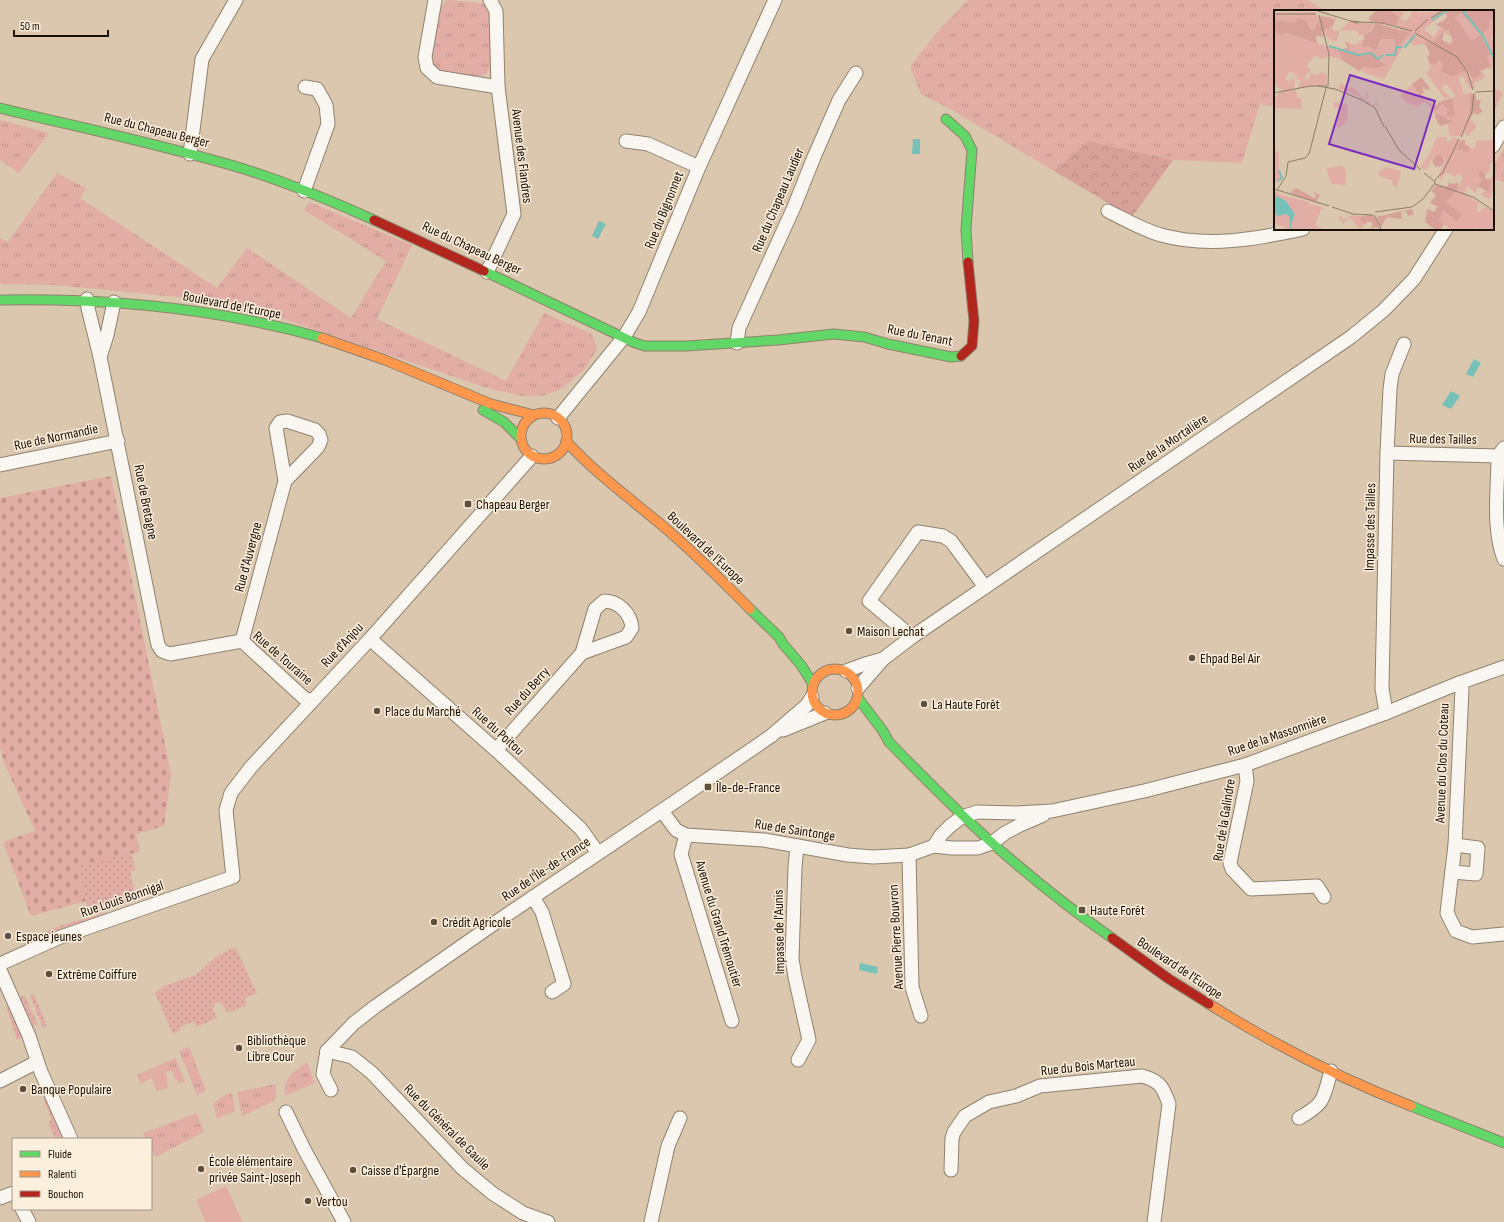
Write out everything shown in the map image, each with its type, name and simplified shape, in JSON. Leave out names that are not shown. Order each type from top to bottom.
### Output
[{"type":"street","points":[[190,154],[202,58],[236,0]]},
{"type":"street","points":[[435,0],[425,57],[427,68],[437,77],[498,87]]},
{"type":"street","name":"Avenue des Flandres","points":[[487,272],[514,214],[498,87],[496,11],[491,0]]},
{"type":"street","name":"Rue du Bignonnet","points":[[558,418],[624,337],[639,312],[699,168],[775,0]]},
{"type":"street","name":"Rue du Chapeau Laudier","points":[[737,343],[739,328],[794,206],[839,100],[856,73]]},
{"type":"street","points":[[304,191],[328,124],[326,105],[317,89],[305,87]]},
{"type":"street","name":"Rue du Chapeau Berger","points":[[0,108],[190,154],[246,170],[337,203],[624,337]]},
{"type":"street","name":"Rue du Tenant","points":[[624,337],[629,341],[645,346],[686,346],[834,334],[864,337],[888,344],[951,357],[962,356],[972,346],[974,321],[966,229],[972,150],[965,136],[946,119]]},
{"type":"street","points":[[1494,144],[1504,127]]},
{"type":"street","points":[[626,141],[648,144],[699,168]]},
{"type":"street","points":[[1108,211],[1160,234],[1195,241],[1239,240],[1297,230]]},
{"type":"street","name":"Rue de la Mortalière","points":[[858,693],[883,659],[912,638],[1351,337],[1384,310],[1414,279],[1445,230]]},
{"type":"street","name":"Boulevard de l'Europe","points":[[0,300],[44,298],[88,299],[201,310],[273,326],[363,352],[448,387],[502,407],[534,415]]},
{"type":"street","name":"Rue de Bretagne","points":[[88,299],[88,308],[118,441],[155,635],[158,645],[162,651]]},
{"type":"street","name":"Rue de Bretagne","points":[[100,357],[107,335],[114,302]]},
{"type":"street","name":"Impasse des Tailles","points":[[1386,713],[1382,688],[1387,453],[1392,374],[1404,344]]},
{"type":"street","name":"Boulevard de l'Europe","points":[[448,387],[463,398],[505,422],[512,427],[521,439]]},
{"type":"street","points":[[549,414],[558,418],[565,428],[566,441],[564,447],[554,456],[541,459],[532,456],[523,447],[521,439],[522,428],[529,418],[534,415],[549,414]]},
{"type":"street","name":"Rue d'Auvergne","points":[[242,641],[285,481],[276,428],[280,422],[287,421],[315,430],[319,434],[321,440],[318,447],[285,481]]},
{"type":"street","name":"Rue de Normandie","points":[[0,465],[118,441]]},
{"type":"street","name":"Boulevard de l'Europe","points":[[566,441],[609,484],[678,539],[779,637],[801,665],[813,684]]},
{"type":"street","points":[[1501,452],[1497,528],[1500,550],[1504,559]]},
{"type":"street","name":"Rue des Tailles","points":[[1387,453],[1501,452]]},
{"type":"street","name":"Rue d'Anjou","points":[[233,877],[226,810],[231,793],[251,767],[370,639],[532,456]]},
{"type":"street","points":[[554,456],[565,460]]},
{"type":"street","name":"Boulevard de l'Europe","points":[[577,466],[609,484]]},
{"type":"street","points":[[912,638],[869,601],[918,532],[943,536],[951,541],[985,587]]},
{"type":"street","name":"Boulevard de l'Europe","points":[[779,637],[788,640],[804,653]]},
{"type":"street","name":"Rue du Poitou","points":[[370,639],[496,750],[581,829],[598,853]]},
{"type":"street","name":"Rue de Touraine","points":[[162,651],[170,654],[242,641],[304,698],[312,701]]},
{"type":"street","name":"Rue du Berry","points":[[496,750],[582,653]]},
{"type":"street","name":"Rue de la Mortalière","points":[[846,671],[883,659]]},
{"type":"street","points":[[819,664],[830,669]]},
{"type":"street","name":"Rue de la Massonnière","points":[[962,817],[983,812],[1016,813],[1052,811],[1144,791],[1245,765],[1386,713],[1459,683],[1504,667]]},
{"type":"street","points":[[836,668],[846,671],[854,678],[858,693],[855,705],[844,713],[838,715],[824,713],[815,704],[812,698],[813,684],[817,677],[830,669],[836,668]]},
{"type":"street","name":"Avenue du Clos du Coteau","points":[[1459,683],[1462,689],[1455,846],[1447,913],[1456,931],[1472,937],[1504,934]]},
{"type":"street","name":"Boulevard de l'Europe","points":[[858,693],[889,742]]},
{"type":"street","name":"Rue de l'Île-de-France","points":[[327,1051],[354,1023],[376,1006],[533,897],[771,736],[807,705],[812,698]]},
{"type":"street","name":"Rue de l'Île-de-France","points":[[771,736],[824,713]]},
{"type":"street","points":[[844,713],[856,719]]},
{"type":"street","name":"Boulevard de l'Europe","points":[[869,727],[889,742],[962,817],[992,843],[1078,914],[1169,979],[1243,1025],[1331,1071],[1372,1091],[1504,1143]]},
{"type":"street","name":"Rue de la Galindre","points":[[1245,765],[1247,781],[1230,863],[1232,869],[1251,889],[1317,886],[1324,897]]},
{"type":"street","points":[[662,810],[676,830],[686,835]]},
{"type":"street","name":"Rue de la Massonnière","points":[[992,843],[1005,833],[1020,825],[1052,811]]},
{"type":"street","points":[[934,846],[941,834],[962,817]]},
{"type":"street","name":"Rue de Saintonge","points":[[686,835],[764,840],[848,855],[873,857],[909,855],[934,846],[978,848],[992,843]]},
{"type":"street","name":"Avenue du Grand Trémoutier","points":[[686,835],[681,854],[732,1021]]},
{"type":"street","name":"Impasse de l'Aunis","points":[[797,846],[792,959],[809,1040],[798,1060]]},
{"type":"street","points":[[1452,872],[1476,874],[1478,848],[1455,846]]},
{"type":"street","name":"Avenue Pierre Bouvron","points":[[909,855],[912,987],[921,1016]]},
{"type":"street","name":"Rue Louis Bonnigal","points":[[0,964],[58,938],[233,877]]},
{"type":"street","points":[[533,897],[542,912],[564,984],[552,992]]},
{"type":"street","points":[[0,970],[28,1036],[37,1062],[72,1138]]},
{"type":"street","points":[[327,1051],[323,1074],[331,1090]]},
{"type":"street","name":"Rue du Général de Gaulle","points":[[327,1051],[352,1057],[372,1073],[462,1168],[510,1206],[521,1218],[548,1222]]},
{"type":"street","points":[[0,1081],[37,1062]]},
{"type":"street","points":[[1299,1118],[1317,1106],[1323,1099],[1331,1071]]},
{"type":"street","name":"Rue du Bois Marteau","points":[[951,1170],[952,1138],[954,1132],[965,1116],[989,1102],[1016,1096],[1040,1086],[1142,1076],[1151,1078],[1160,1084],[1165,1092],[1169,1104],[1154,1222]]},
{"type":"street","points":[[286,1112],[304,1149],[344,1222]]},
{"type":"street","points":[[651,1222],[668,1146],[680,1118]]},
{"type":"street","points":[[0,1198],[12,1193]]},
{"type":"street","points":[[23,1210],[29,1222]]},
{"type":"green space","points":[[448,0],[481,3],[490,7],[494,17],[490,68],[486,74],[477,77],[439,72],[433,64],[432,57],[439,10]]},
{"type":"green space","points":[[968,0],[1308,0],[1323,10],[1274,10],[1274,107],[1260,104],[1242,163],[1173,160],[1089,141],[1054,171],[952,110],[921,94],[910,67],[936,33]]},
{"type":"green space","points":[[1494,88],[1503,93],[1494,110]]},
{"type":"green space","points":[[0,120],[49,133],[19,173],[0,160]]},
{"type":"green space","points":[[1089,141],[1173,160],[1132,217],[1054,171]]},
{"type":"green space","points":[[1504,148],[1504,182],[1494,179],[1494,165]]},
{"type":"green space","points":[[57,173],[86,188],[80,198],[217,288],[247,248],[351,318],[386,261],[304,210],[309,202],[412,245],[377,319],[506,381],[544,313],[592,334],[597,349],[584,370],[561,389],[542,396],[522,396],[487,388],[283,319],[198,299],[55,285],[0,284],[0,238],[8,242]]},
{"type":"green space","points":[[111,476],[171,774],[164,826],[136,834],[140,852],[78,865],[86,901],[31,916],[3,842],[35,831],[5,765],[0,748],[0,498]]},
{"type":"green space","points":[[132,853],[135,870],[130,871],[136,899],[89,915],[78,865]]},
{"type":"green space","points":[[104,913],[110,914],[35,942],[49,930],[58,926]]},
{"type":"green space","points":[[235,947],[257,993],[245,998],[247,1005],[227,1013],[223,1005],[218,1002],[215,1003],[213,1009],[217,1018],[196,1027],[194,1021],[181,1027],[179,1031],[173,1034],[155,993],[164,986],[196,975],[217,956]]},
{"type":"green space","points":[[34,994],[47,1026],[43,1028],[30,996]]},
{"type":"green space","points":[[24,995],[38,1024],[33,1026],[20,997]]},
{"type":"green space","points":[[10,1005],[24,1037],[17,1040],[6,1006]]},
{"type":"green space","points":[[189,1047],[206,1090],[197,1095],[179,1051]]},
{"type":"green space","points":[[175,1058],[185,1082],[179,1083],[174,1077],[173,1071],[164,1072],[161,1068],[150,1074],[151,1078],[141,1084],[137,1075]]},
{"type":"green space","points":[[307,1062],[315,1083],[285,1096],[287,1080]]},
{"type":"green space","points":[[161,1068],[167,1075],[168,1088],[156,1091],[150,1074]]},
{"type":"green space","points":[[276,1084],[276,1100],[242,1116],[237,1092]]},
{"type":"green space","points":[[232,1093],[235,1111],[217,1119],[213,1103],[227,1094]]},
{"type":"green space","points":[[46,1096],[66,1138],[55,1138],[49,1126],[51,1117],[45,1104],[44,1097]]},
{"type":"green space","points":[[197,1113],[204,1132],[155,1157],[152,1150],[152,1138],[146,1138],[143,1133]]},
{"type":"green space","points":[[226,1186],[243,1222],[206,1222],[196,1200]]},
{"type":"water","points":[[913,139],[920,139],[920,154],[912,154]]},
{"type":"water","points":[[599,221],[606,224],[598,239],[592,236]]},
{"type":"water","points":[[1474,359],[1481,363],[1473,377],[1466,374]]},
{"type":"water","points":[[1451,391],[1460,396],[1451,409],[1442,405]]},
{"type":"water","points":[[860,963],[878,967],[877,974],[859,970]]},
{"type":"traffic: fast","points":[[0,108],[214,160],[277,180],[374,220]]},
{"type":"traffic: fast","points":[[946,119],[965,136],[972,150],[966,229],[968,262]]},
{"type":"traffic: fast","points":[[484,271],[635,343],[645,346],[686,346],[778,340],[834,334],[864,337],[888,344],[951,357],[961,356]]},
{"type":"traffic: fast","points":[[0,300],[82,301],[162,307],[243,319],[322,338]]},
{"type":"traffic: fast","points":[[483,410],[504,422],[521,439]]},
{"type":"traffic: fast","points":[[750,609],[779,637],[801,665],[813,684]]},
{"type":"traffic: fast","points":[[858,698],[883,731],[889,742],[965,818],[1035,880],[1112,938]]},
{"type":"traffic: fast","points":[[1411,1106],[1504,1143]]},
{"type":"traffic: slow","points":[[322,338],[385,360],[491,404],[534,415]]},
{"type":"traffic: slow","points":[[544,413],[557,417],[563,423],[567,436],[563,449],[557,455],[544,459],[531,455],[525,449],[521,436],[525,423],[531,417],[544,413]]},
{"type":"traffic: slow","points":[[566,441],[601,475],[687,547],[750,609]]},
{"type":"traffic: slow","points":[[830,669],[840,669],[848,673],[854,679],[858,687],[858,692],[858,697],[854,705],[848,711],[840,715],[830,715],[822,711],[816,705],[812,697],[812,687],[816,679],[822,673],[830,669]]},
{"type":"traffic: slow","points":[[1209,1004],[1233,1019],[1308,1060],[1385,1096],[1411,1106]]},
{"type":"traffic: jam","points":[[374,220],[484,271]]},
{"type":"traffic: jam","points":[[961,356],[972,346],[974,321],[968,262]]},
{"type":"traffic: jam","points":[[1112,938],[1169,979],[1209,1004]]},
{"type":"place","name":"Chapeau Berger","points":[[468,504]]},
{"type":"place","name":"Maison Lechat","points":[[849,631]]},
{"type":"place","name":"Ehpad Bel Air","points":[[1192,658]]},
{"type":"place","name":"La Haute Forêt","points":[[924,704]]},
{"type":"place","name":"Place du Marché","points":[[377,711]]},
{"type":"place","name":"Île-de-France","points":[[708,787]]},
{"type":"place","name":"Haute Forêt","points":[[1082,910]]},
{"type":"place","name":"Crédit Agricole","points":[[434,922]]},
{"type":"place","name":"Espace jeunes","points":[[8,936]]},
{"type":"place","name":"Extrême Coiffure","points":[[49,974]]},
{"type":"place","name":"Bibliothèque Libre Cour","points":[[239,1048]]},
{"type":"place","name":"Banque Populaire","points":[[23,1089]]},
{"type":"place","name":"École élémentaire privée Saint-Joseph","points":[[201,1169]]},
{"type":"place","name":"Caisse d'Épargne","points":[[353,1170]]},
{"type":"place","name":"Vertou","points":[[308,1201]]}]
